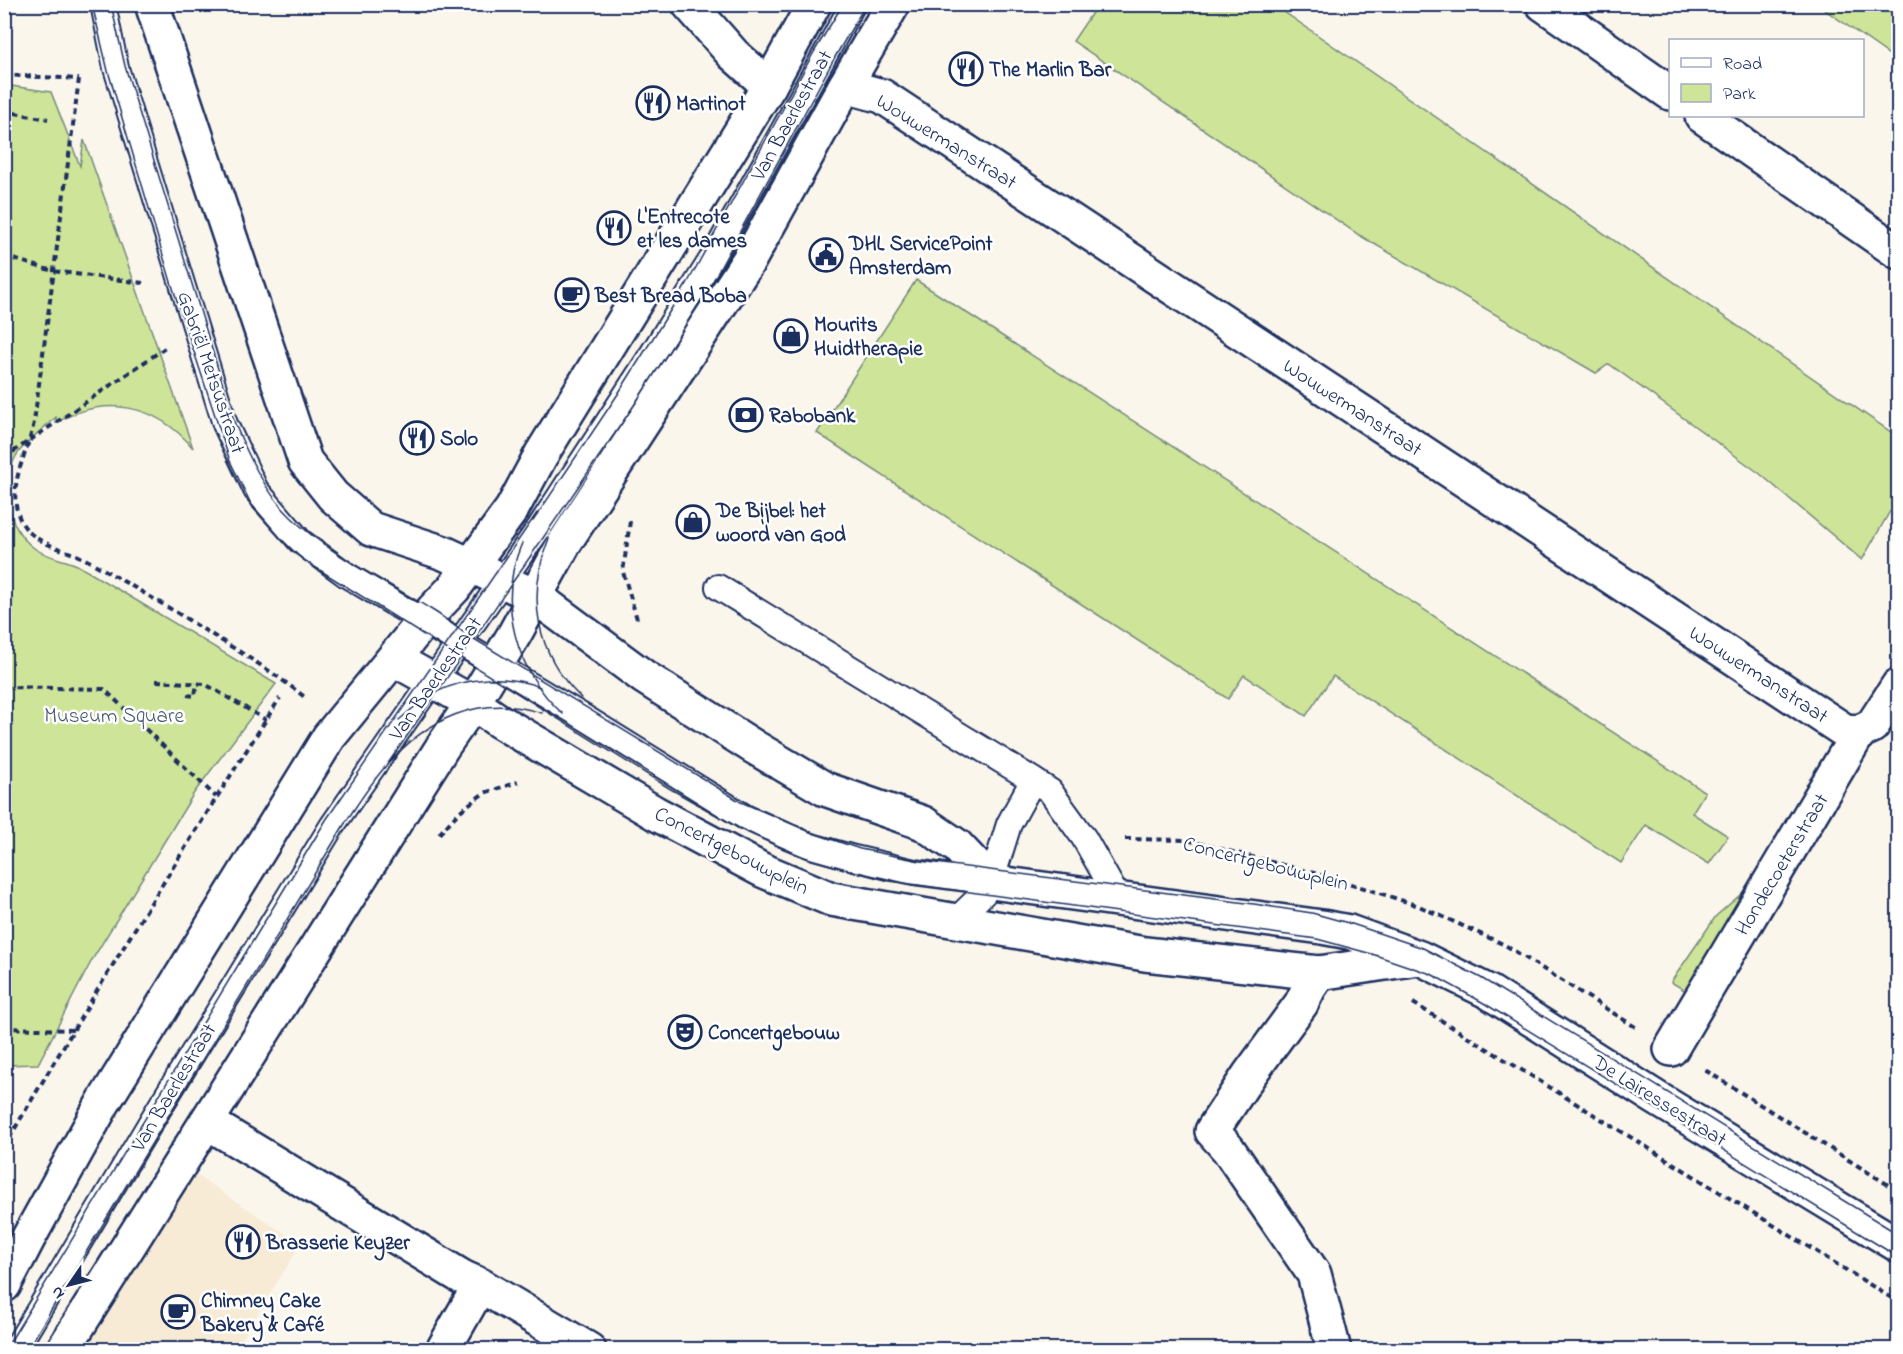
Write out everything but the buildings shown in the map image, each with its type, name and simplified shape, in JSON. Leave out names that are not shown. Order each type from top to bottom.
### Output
[{"type":"street","points":[[152,4],[305,461],[333,496],[371,529],[444,553],[536,597],[644,677],[825,789],[923,823],[957,846],[991,882]]},
{"type":"street","points":[[689,4],[733,54],[769,86]]},
{"type":"street","name":"Van Baerlestraat","points":[[4,1285],[28,1237],[103,1103],[329,737],[454,588],[512,509],[542,455],[769,86],[814,4]]},
{"type":"street","name":"Van Baerlestraat","points":[[63,1350],[443,746],[473,703],[536,597],[565,542],[749,260],[844,86],[893,4]]},
{"type":"street","points":[[1543,4],[1669,92]]},
{"type":"street","name":"Wouwermanstraat","points":[[844,86],[882,96],[1845,731],[1859,732]]},
{"type":"street","points":[[1703,117],[1899,252]]},
{"type":"street","name":"Concertgebouwplein","points":[[394,659],[473,703],[499,721],[655,813],[762,870],[831,899],[1145,954],[1319,973],[1420,958]]},
{"type":"street","name":"Hondecoeterstraat","points":[[1677,1053],[1859,732],[1872,726],[1899,686]]},
{"type":"street","name":"Concertgebouwplein","points":[[991,882],[1322,927],[1349,932],[1420,958]]},
{"type":"street","name":"De Lairessestraat","points":[[1420,958],[1489,992],[1656,1098],[1899,1245]]},
{"type":"street","points":[[1319,973],[1301,1004],[1212,1131],[1228,1149],[1314,1274],[1334,1350]]},
{"type":"street","points":[[207,1122],[462,1277],[480,1285],[589,1350]]},
{"type":"street","points":[[443,1350],[480,1285]]},
{"type":"lane","name":"Gabriël Metsustraat","points":[[103,4],[116,68],[225,424],[256,490],[300,541],[348,576],[460,642]]},
{"type":"lane","name":"Van Baerlestraat","points":[[15,1350],[332,826],[503,580],[650,359],[713,257],[853,4]]},
{"type":"lane","points":[[718,587],[1050,791],[1084,838],[1119,900]]},
{"type":"lane","name":"Concertgebouwplein","points":[[460,642],[745,816],[808,845],[914,872],[991,882]]},
{"type":"lane","points":[[954,922],[984,893],[991,882],[1009,824],[1033,780]]},
{"type":"path","points":[[4,75],[79,80],[31,440],[20,467],[14,491],[18,516],[31,534],[45,543],[84,558],[173,610],[286,681],[308,700]]},
{"type":"path","points":[[4,111],[48,119]]},
{"type":"path","points":[[4,256],[53,271],[153,285]]},
{"type":"path","points":[[4,458],[171,344]]},
{"type":"path","points":[[630,518],[623,572],[640,628]]},
{"type":"path","points":[[156,681],[206,684],[266,720]]},
{"type":"path","points":[[187,695],[195,696],[196,683]]},
{"type":"path","points":[[4,687],[104,688],[216,797]]},
{"type":"path","points":[[4,1147],[73,1030],[279,698]]},
{"type":"path","points":[[433,839],[460,812],[484,793],[522,780]]},
{"type":"path","name":"Concertgebouwplein","points":[[1084,838],[1187,840],[1334,878],[1419,906],[1504,945],[1677,1053]]},
{"type":"path","points":[[4,1028],[73,1030]]},
{"type":"path","points":[[1677,1053],[1899,1191]]},
{"type":"path","points":[[1633,1138],[1899,1302]]},
{"type":"shaded area","points":[[187,1169],[301,1244],[236,1349],[74,1350]]},
{"type":"green space","points":[[1098,4],[1274,5],[1898,437],[1898,502],[1889,513],[1862,560],[1759,473],[1609,364],[1596,373],[1359,235],[1073,41]]},
{"type":"green space","points":[[1818,5],[1898,5],[1898,61]]},
{"type":"green space","name":"Museum Square","points":[[5,85],[51,92],[80,166],[84,140],[193,448],[163,421],[129,408],[93,408],[56,423],[56,417],[19,451],[11,467],[8,493],[12,518],[25,539],[34,548],[49,556],[77,565],[276,684],[194,793],[92,960],[38,1064],[5,1065]]},
{"type":"green space","points":[[916,280],[1705,792],[1692,813],[1728,836],[1709,864],[1646,825],[1621,863],[1333,676],[1306,716],[1244,675],[1228,699],[817,433]]},
{"type":"green space","points":[[1764,874],[1694,996],[1671,982],[1716,916]]},
{"type":"tram line","points":[[92,4],[108,71],[171,282],[230,461],[253,508],[302,559],[669,788],[739,828],[779,847],[812,860],[889,881],[1317,939],[1372,954],[1431,974],[1482,1002],[1898,1257]]},
{"type":"tram line","points":[[111,4],[125,66],[235,424],[252,461],[273,497],[291,517],[324,544],[466,634],[741,802],[813,833],[860,849],[920,861],[1312,913],[1423,948],[1481,978],[1898,1234]]},
{"type":"tram line","points":[[533,521],[618,394],[688,282],[814,52],[843,4]]},
{"type":"tram line","points":[[387,765],[635,404],[707,292],[866,4]]},
{"type":"tram line","points":[[5,1350],[326,820],[537,513]]},
{"type":"tram line","points":[[549,538],[538,582],[537,603],[540,624],[545,644],[554,663],[581,698]]},
{"type":"tram line","points":[[522,543],[514,566],[511,589],[511,612],[515,635],[533,678],[563,714]]},
{"type":"tram line","points":[[399,720],[436,692],[461,683],[501,679],[540,687]]},
{"type":"tram line","points":[[27,1350],[347,820],[380,773],[401,750],[418,736],[456,714],[497,706],[542,713]]},
{"type":"place","name":"The Marlin Bar","points":[[966,69]]},
{"type":"place","name":"Martinot","points":[[653,103]]},
{"type":"place","name":"L'Entrecote et les dames","points":[[614,228]]},
{"type":"place","name":"DHL ServicePoint Amsterdam","points":[[826,255]]},
{"type":"place","name":"Best Bread Boba","points":[[572,295]]},
{"type":"place","name":"Mourits Huidtherapie","points":[[791,336]]},
{"type":"place","name":"Rabobank","points":[[746,415]]},
{"type":"place","name":"Solo","points":[[417,438]]},
{"type":"place","name":"De Bijbel: het woord van God","points":[[693,522]]},
{"type":"place","name":"Concertgebouw","points":[[685,1032]]},
{"type":"place","name":"Brasserie Keyzer","points":[[243,1242]]},
{"type":"place","name":"Chimney Cake Bakery & Café","points":[[178,1312]]}]
